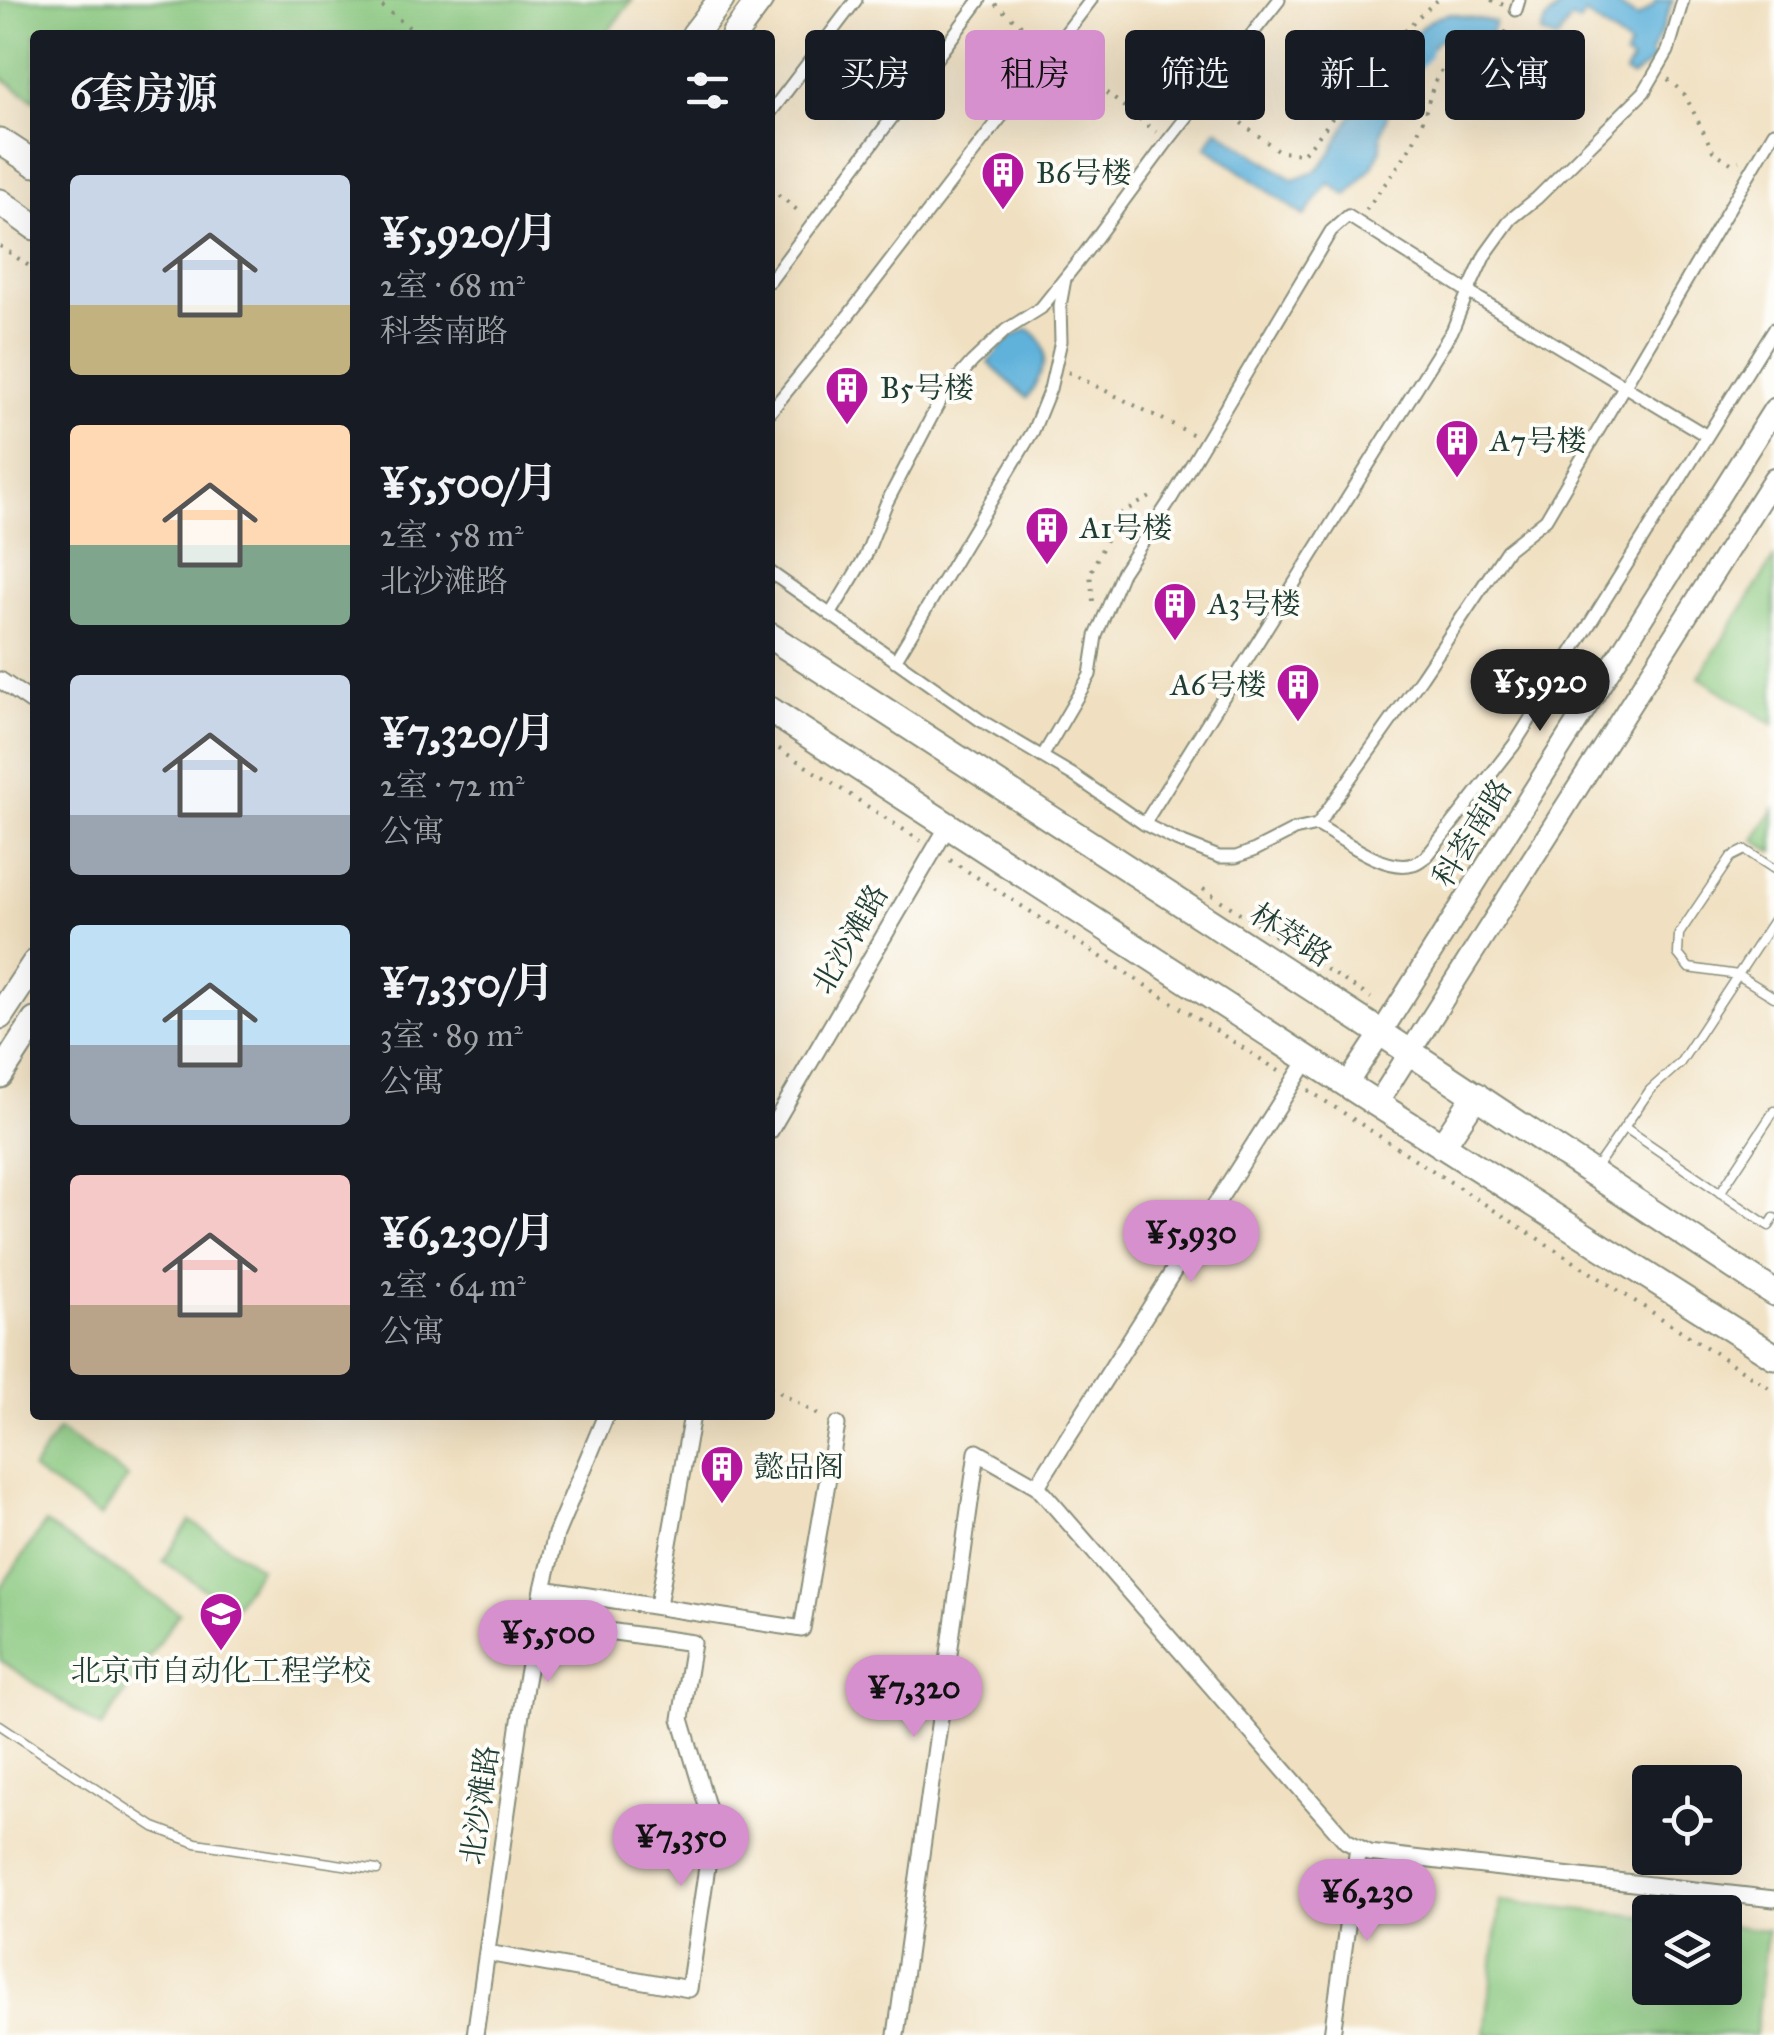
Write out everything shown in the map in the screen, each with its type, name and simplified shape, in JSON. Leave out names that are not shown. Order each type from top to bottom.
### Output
[{"type":"main road","points":[[698,30],[721,0]]},
{"type":"main road","points":[[738,30],[760,0]]},
{"type":"main road","points":[[0,141],[30,161]]},
{"type":"main road","points":[[0,202],[30,223]]},
{"type":"main road","name":"林萃路","points":[[775,639],[1382,1032],[1774,1292]]},
{"type":"main road","points":[[775,713],[948,826],[1301,1070],[1346,1084],[1774,1356]]},
{"type":"main road","points":[[0,1016],[30,971]]},
{"type":"main road","points":[[0,1075],[30,1029]]},
{"type":"main road","points":[[1442,1146],[1476,1095]]},
{"type":"street","points":[[775,105],[856,0]]},
{"type":"street","points":[[775,275],[980,0]]},
{"type":"street","points":[[1068,30],[1091,0]]},
{"type":"street","points":[[1255,30],[1279,0]]},
{"type":"street","points":[[1144,824],[1452,331],[1486,256],[1511,219],[1644,92],[1668,51],[1683,0]]},
{"type":"street","points":[[775,406],[998,120]]},
{"type":"street","points":[[830,615],[866,557],[886,504],[944,395],[1006,330],[1041,308],[1184,120]]},
{"type":"street","points":[[775,576],[980,720],[1073,775],[1144,824],[1178,841],[1219,858],[1236,857],[1294,830],[1317,824],[1507,550],[1546,519],[1774,132]]},
{"type":"street","points":[[1042,757],[1090,675],[1096,636],[1122,573],[1331,231],[1348,216],[1707,436]]},
{"type":"street","points":[[894,662],[1033,431],[1055,365],[1065,278]]},
{"type":"street","points":[[1317,824],[1379,860],[1398,866],[1427,856],[1514,746],[1774,329]]},
{"type":"street","name":"科荟南路","points":[[1346,1084],[1774,409]]},
{"type":"street","points":[[1376,1104],[1774,478]]},
{"type":"street","points":[[0,680],[30,701]]},
{"type":"street","name":"北沙滩路","points":[[775,1122],[948,826]]},
{"type":"street","points":[[1037,1486],[1301,1070]]},
{"type":"street","name":"北沙滩路","points":[[475,2035],[537,1621],[556,1534],[604,1420]]},
{"type":"street","points":[[658,1606],[691,1420]]},
{"type":"street","points":[[544,1588],[802,1629],[837,1425]]},
{"type":"street","points":[[896,2035],[978,1452],[1037,1486],[1346,1841],[1369,1853],[1774,1899]]},
{"type":"street","points":[[487,1953],[688,1989],[713,1826],[680,1719],[693,1643],[537,1621]]},
{"type":"street","points":[[1332,2035],[1358,1847]]},
{"type":"lane","points":[[1774,868],[1745,850],[1731,856],[1679,934],[1678,954],[1689,968],[1738,975],[1774,997]]},
{"type":"lane","points":[[1592,1172],[1650,1090],[1680,1063],[1774,920]]},
{"type":"lane","points":[[1720,1192],[1774,1111]]},
{"type":"lane","points":[[1624,1127],[1769,1226],[1774,1218]]},
{"type":"lane","points":[[0,1726],[154,1828],[196,1843],[377,1870]]},
{"type":"path","points":[[374,0],[413,30]]},
{"type":"path","points":[[990,0],[1027,30]]},
{"type":"path","points":[[1237,120],[1280,152],[1302,154],[1317,141],[1350,94],[1399,38],[1438,0]]},
{"type":"path","points":[[1358,222],[1420,130],[1434,80],[1443,69],[1473,56],[1496,54],[1518,5]]},
{"type":"path","points":[[1657,70],[1684,95],[1714,151],[1731,163],[1759,158]]},
{"type":"path","points":[[1105,92],[1167,142]]},
{"type":"path","points":[[775,192],[814,223]]},
{"type":"path","points":[[0,246],[30,267]]},
{"type":"path","points":[[1055,365],[1206,440]]},
{"type":"path","points":[[1096,636],[1090,574],[1112,527],[1121,512],[1180,483]]},
{"type":"path","points":[[775,746],[934,850],[1301,1070],[1774,1391]]},
{"type":"path","points":[[775,1390],[837,1425]]},
{"type":"green space","points":[[0,0],[632,0],[609,30],[30,30],[30,97],[0,76]]},
{"type":"green space","points":[[1774,558],[1774,725],[1699,677]]},
{"type":"green space","points":[[1774,809],[1774,852],[1754,840]]},
{"type":"green space","points":[[58,1430],[128,1477],[101,1517],[32,1470]]},
{"type":"green space","points":[[190,1521],[260,1568],[233,1608],[163,1561]]},
{"type":"green space","points":[[45,1523],[179,1613],[101,1728],[0,1660],[0,1589]]},
{"type":"green space","points":[[1500,1901],[1632,1915],[1632,2005],[1742,2005],[1742,1927],[1767,1930],[1756,2035],[1485,2035]]},
{"type":"water","points":[[1568,0],[1610,0],[1637,18],[1656,0],[1672,0],[1650,54],[1654,60],[1632,77],[1625,73],[1632,61],[1625,57],[1630,47],[1585,14],[1579,23],[1571,19],[1564,30],[1542,30],[1545,21]]},
{"type":"water","points":[[1451,14],[1495,22],[1492,30],[1445,30],[1445,39],[1439,39],[1425,52],[1425,30],[1419,30],[1439,16]]},
{"type":"water","points":[[1350,120],[1386,120],[1381,149],[1372,167],[1347,196],[1329,183],[1304,216],[1206,147],[1217,129],[1293,180],[1314,172],[1331,153]]},
{"type":"water","points":[[1028,329],[1037,336],[1045,353],[1027,398],[988,363],[1008,339]]},
{"type":"place","name":"B6号楼","points":[[1003,211]]},
{"type":"place","name":"B5号楼","points":[[847,426]]},
{"type":"place","name":"A7号楼","points":[[1457,479]]},
{"type":"place","name":"A1号楼","points":[[1047,566]]},
{"type":"place","name":"A3号楼","points":[[1175,642]]},
{"type":"place","name":"A6号楼","points":[[1298,723]]},
{"type":"place","name":"懿品阁","points":[[722,1505]]},
{"type":"place","name":"北京市自动化工程学校","points":[[221,1652]]}]
